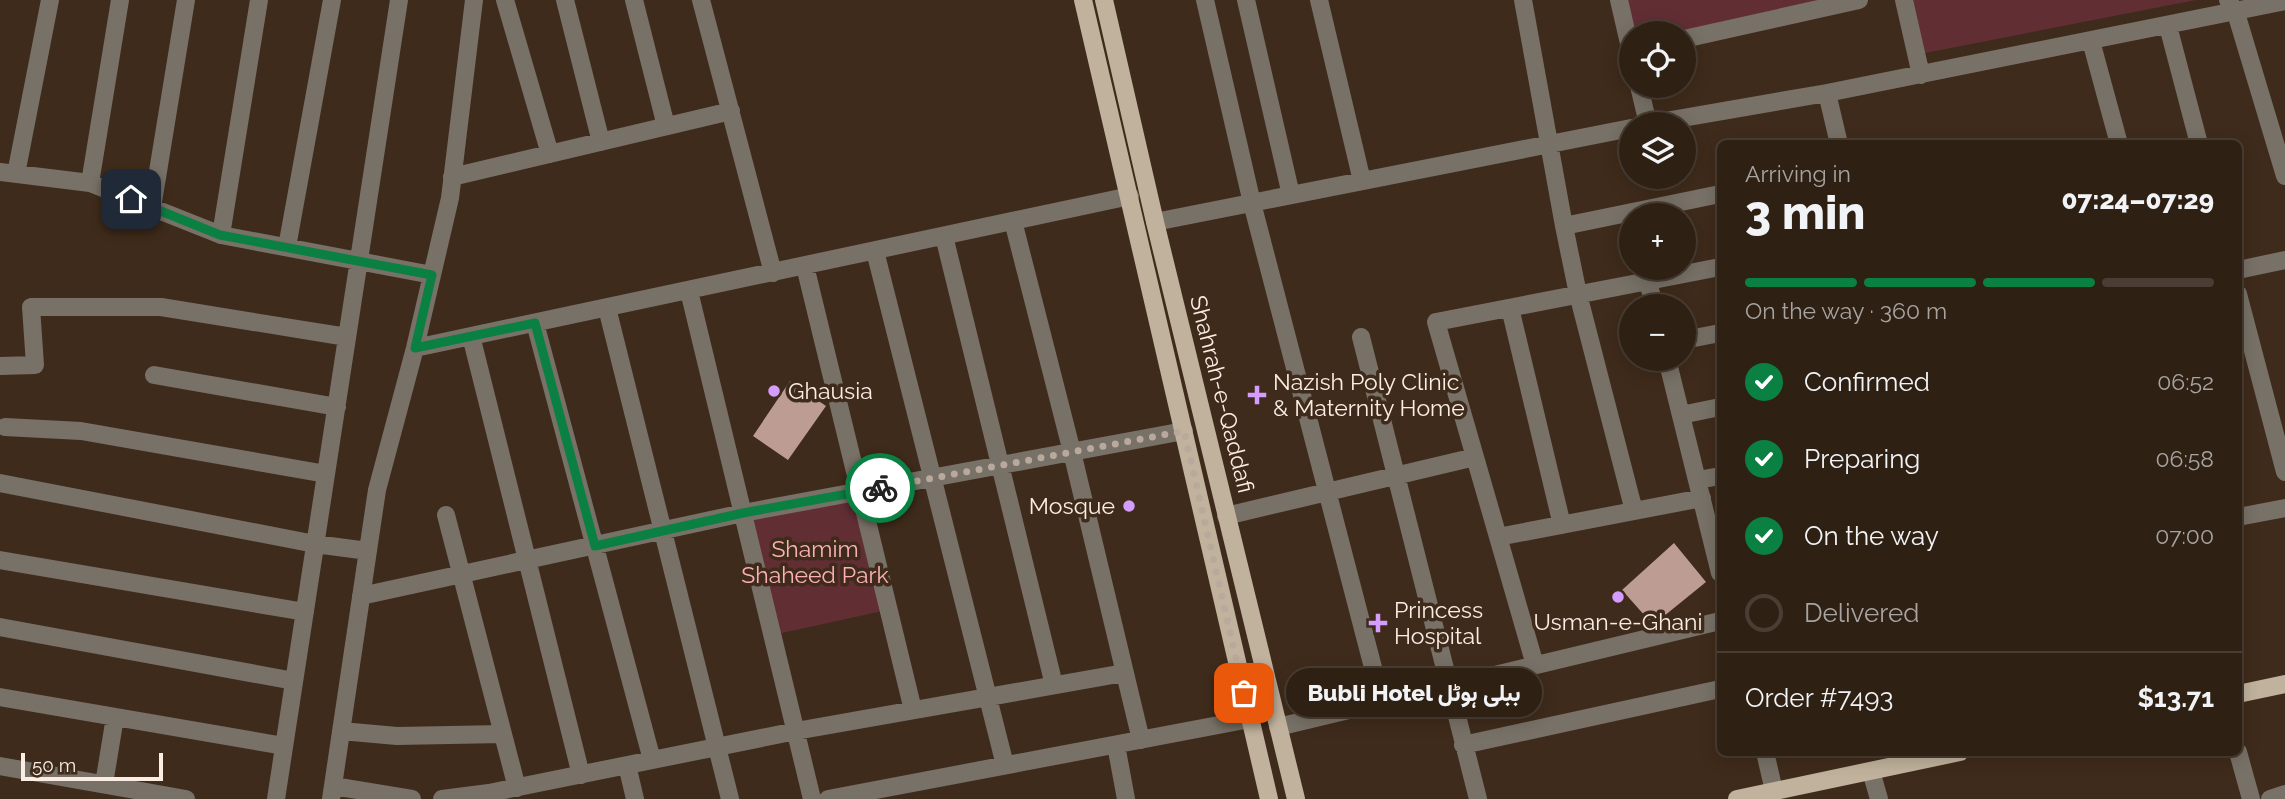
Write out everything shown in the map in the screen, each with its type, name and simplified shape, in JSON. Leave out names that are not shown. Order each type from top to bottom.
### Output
[{"type":"main road","name":"Shahrah-e-Qaddafi","points":[[1083,0],[1269,799]]},
{"type":"main road","name":"Shahrah-e-Qaddafi","points":[[1104,0],[1155,222],[1296,799]]},
{"type":"main road","points":[[2242,693],[2285,684]]},
{"type":"main road","points":[[1737,799],[1941,756]]},
{"type":"street","points":[[50,0],[8,173],[90,183],[220,235],[432,275]]},
{"type":"street","points":[[90,183],[120,0]]},
{"type":"street","points":[[152,208],[186,0]]},
{"type":"street","points":[[220,235],[259,0]]},
{"type":"street","points":[[287,247],[332,0]]},
{"type":"street","points":[[276,799],[399,0]]},
{"type":"street","points":[[412,799],[332,792],[377,490],[415,348],[450,198],[474,0]]},
{"type":"street","points":[[505,0],[550,154]]},
{"type":"street","points":[[565,0],[601,142]]},
{"type":"street","points":[[634,0],[666,126]]},
{"type":"street","points":[[701,0],[773,273]]},
{"type":"street","points":[[1205,0],[1252,202],[1382,702]]},
{"type":"street","points":[[1246,0],[1291,195]]},
{"type":"street","points":[[1319,0],[1362,181]]},
{"type":"street","points":[[1523,0],[1578,294],[1634,511]]},
{"type":"street","points":[[1619,0],[1624,21]]},
{"type":"street","points":[[1696,35],[1859,0]]},
{"type":"street","points":[[1904,0],[1921,75]]},
{"type":"street","points":[[1696,116],[1827,93],[2168,26],[2232,6],[2285,1]]},
{"type":"street","points":[[2232,6],[2285,176]]},
{"type":"street","points":[[2168,26],[2198,140]]},
{"type":"street","points":[[2091,41],[2118,140]]},
{"type":"street","points":[[1827,93],[1838,140]]},
{"type":"street","points":[[452,177],[731,111]]},
{"type":"street","points":[[1155,222],[1619,130]]},
{"type":"street","points":[[1564,226],[1717,195]]},
{"type":"street","points":[[415,348],[1130,196]]},
{"type":"street","points":[[1013,221],[1141,740]]},
{"type":"street","points":[[944,236],[1055,685]]},
{"type":"street","points":[[875,251],[1006,765]]},
{"type":"street","points":[[2242,269],[2285,260]]},
{"type":"street","points":[[804,266],[913,710]]},
{"type":"street","points":[[1535,665],[1436,322],[1717,268]]},
{"type":"street","points":[[1648,281],[1651,294]]},
{"type":"street","points":[[689,291],[812,799]]},
{"type":"street","points":[[0,366],[35,365],[31,307],[161,307],[347,337]]},
{"type":"street","points":[[607,308],[730,799]]},
{"type":"street","points":[[1510,308],[1562,524]]},
{"type":"street","points":[[2242,308],[2285,472]]},
{"type":"street","points":[[535,323],[652,760]]},
{"type":"street","points":[[1696,338],[1717,334]]},
{"type":"street","points":[[471,336],[581,775]]},
{"type":"street","points":[[1362,337],[1478,799]]},
{"type":"street","points":[[1670,371],[1717,548]]},
{"type":"street","points":[[154,374],[337,407]]},
{"type":"street","points":[[1681,415],[1717,408]]},
{"type":"street","points":[[5,427],[81,431],[326,474]]},
{"type":"street","points":[[361,596],[743,513],[1184,431]]},
{"type":"street","points":[[1226,516],[1475,457]]},
{"type":"street","points":[[1498,537],[1634,511],[1700,489],[1717,477]]},
{"type":"street","points":[[0,483],[315,544],[368,551]]},
{"type":"street","points":[[2242,516],[2285,508]]},
{"type":"street","points":[[446,515],[517,788]]},
{"type":"street","points":[[0,560],[305,612]]},
{"type":"street","points":[[1278,727],[1717,622]]},
{"type":"street","points":[[0,627],[294,681]]},
{"type":"street","points":[[442,799],[517,788],[796,731],[1124,673]]},
{"type":"street","points":[[1463,745],[1717,690]]},
{"type":"street","points":[[0,697],[284,746]]},
{"type":"street","points":[[104,784],[116,717]]},
{"type":"street","points":[[828,799],[1250,719]]},
{"type":"street","points":[[341,731],[397,736],[503,734]]},
{"type":"street","points":[[1116,745],[1126,799]]},
{"type":"street","points":[[1766,756],[1774,791]]},
{"type":"street","points":[[2239,756],[2251,799]]},
{"type":"street","points":[[626,765],[635,799]]},
{"type":"street","points":[[0,766],[186,799]]},
{"type":"street","points":[[1871,771],[1879,799]]},
{"type":"street","points":[[2270,799],[2285,794]]},
{"type":"green space","points":[[1619,0],[1859,0],[1696,31],[1696,21],[1627,21]]},
{"type":"green space","points":[[1913,0],[2196,0],[1925,53]]},
{"type":"green space","name":"Shamim Shaheed Park","points":[[859,492],[887,610],[773,635],[743,513]]},
{"type":"building","points":[[790,381],[826,406],[788,460],[753,436]]},
{"type":"building","points":[[1674,543],[1706,582],[1653,625],[1622,590]]},
{"type":"way so far","points":[[880,488],[1184,431],[1244,693]]},
{"type":"place","name":"Ghausia","points":[[774,391]]},
{"type":"place","name":"Nazish Poly Clinic & Maternity Home","points":[[1257,395]]},
{"type":"place","name":"Mosque","points":[[1129,506]]},
{"type":"place","name":"Usman-e-Ghani","points":[[1618,597]]},
{"type":"place","name":"Princess Hospital","points":[[1378,623]]},
{"type":"place","name":"Bubli Hotel ببلی ہوٹل","points":[[1244,693]]},
{"type":"route","points":[[131,199],[220,235],[432,275],[415,348],[535,323],[595,546],[743,513],[880,488]]}]
